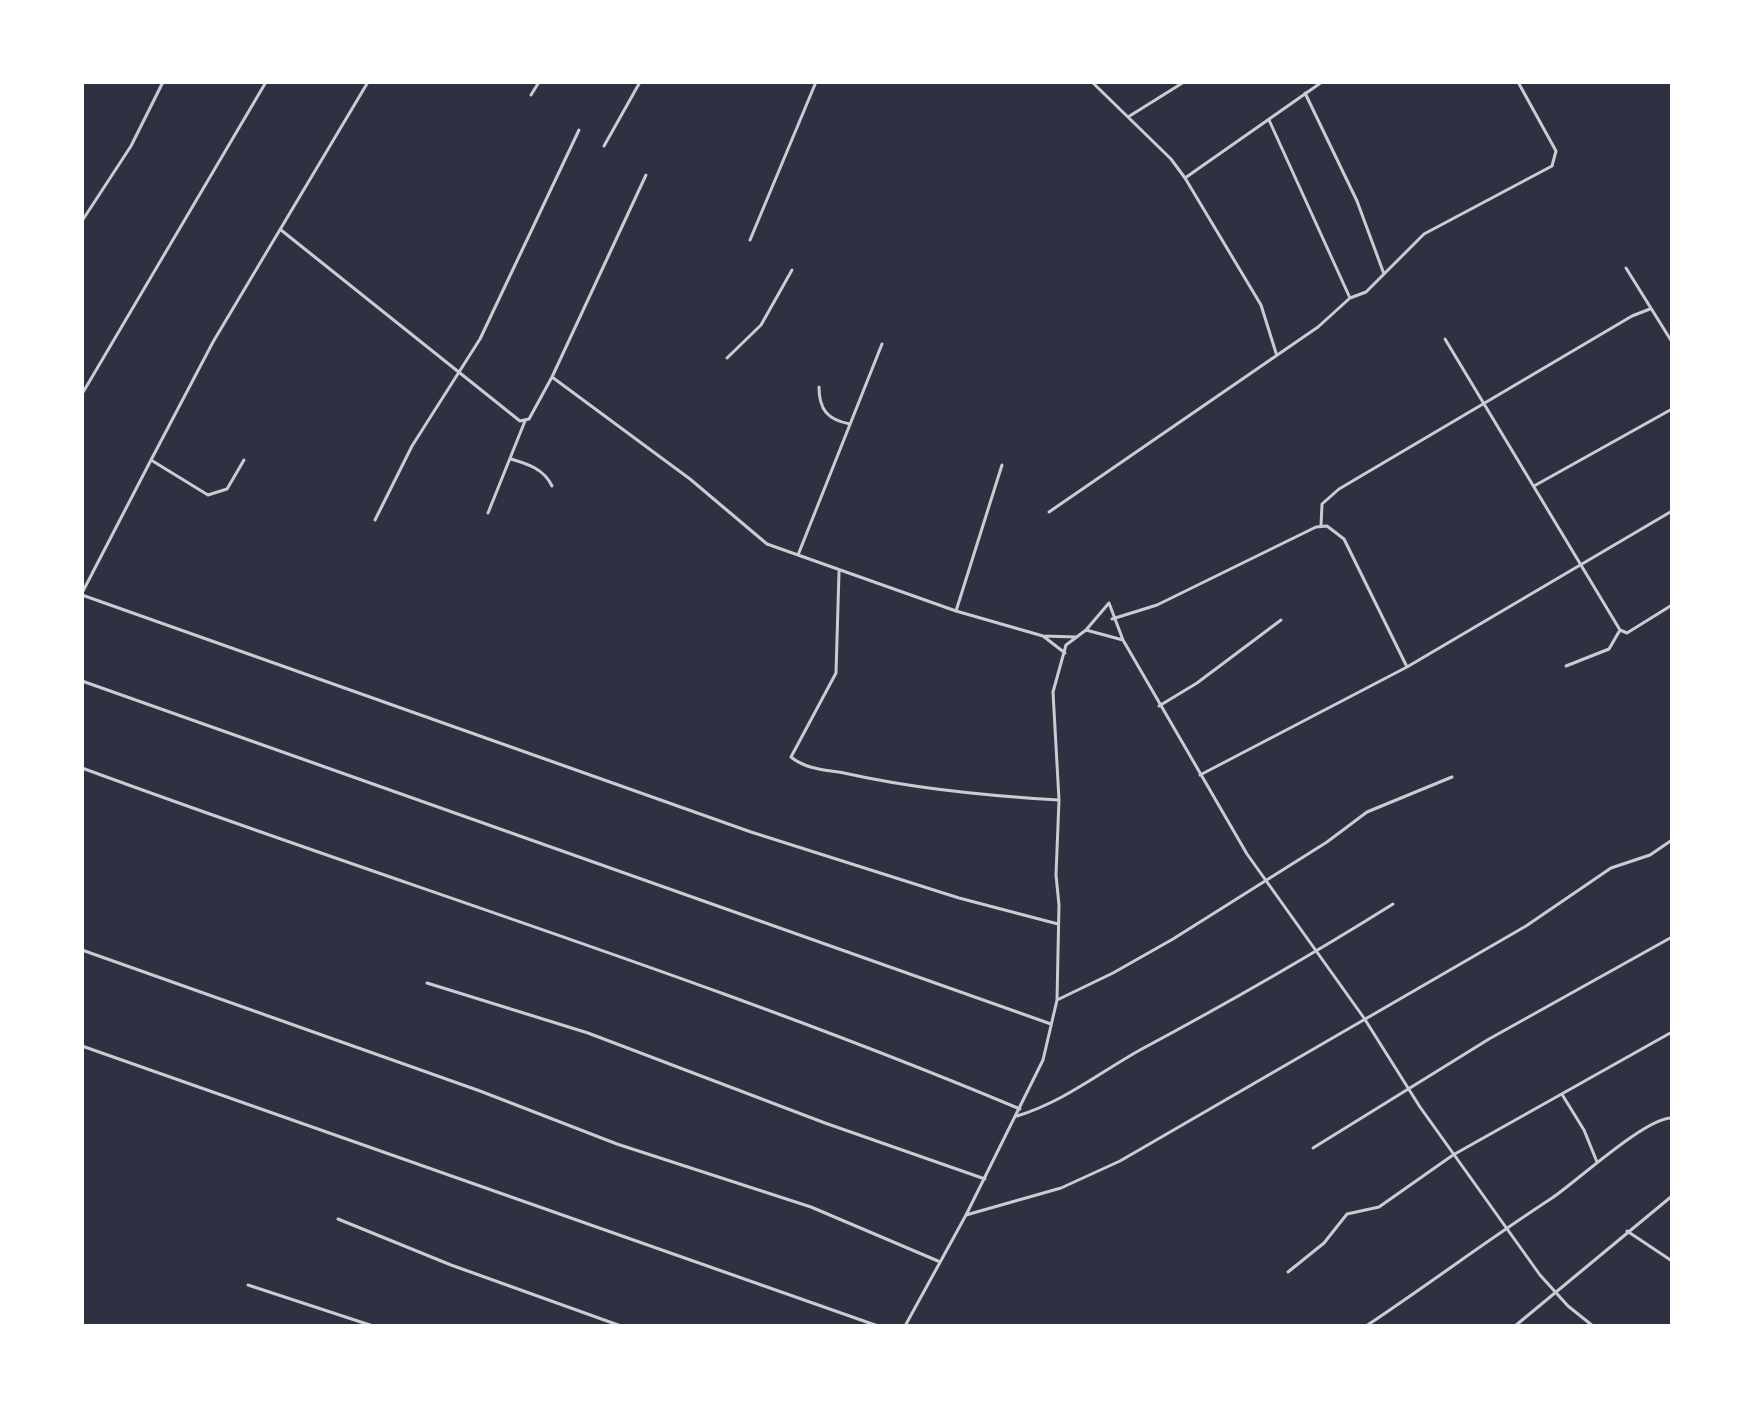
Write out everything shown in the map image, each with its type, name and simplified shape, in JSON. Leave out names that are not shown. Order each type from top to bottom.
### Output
[{"type":"street","points":[[82,221],[131,146],[163,82]]},
{"type":"street","points":[[82,394],[266,82]]},
{"type":"street","points":[[368,82],[213,342],[82,594],[751,832],[959,898],[1058,924]]},
{"type":"street","points":[[531,95],[539,82]]},
{"type":"street","points":[[604,146],[640,82]]},
{"type":"street","points":[[750,240],[816,82]]},
{"type":"street","points":[[1092,82],[1171,159],[1185,178],[1261,305],[1276,353]]},
{"type":"street","points":[[1128,117],[1184,82]]},
{"type":"street","points":[[1185,178],[1322,82]]},
{"type":"street","points":[[1049,512],[1318,327],[1350,298],[1366,292],[1424,234],[1552,166],[1556,151],[1518,82]]},
{"type":"street","points":[[1305,93],[1357,201],[1384,274]]},
{"type":"street","points":[[1269,120],[1350,298]]},
{"type":"street","points":[[375,520],[412,446],[459,374],[579,130]]},
{"type":"street","points":[[488,513],[525,421],[552,377],[646,175]]},
{"type":"street","points":[[280,229],[421,340],[459,374],[525,421]]},
{"type":"street","points":[[1626,268],[1672,342]]},
{"type":"street","points":[[727,358],[761,325],[792,270]]},
{"type":"street","points":[[1321,526],[1325,498],[1650,309]]},
{"type":"street","points":[[1445,339],[1620,630],[1627,633],[1672,605]]},
{"type":"street","points":[[798,555],[882,344]]},
{"type":"street","points":[[552,377],[690,479],[767,544],[956,611],[1043,636],[1076,637]]},
{"type":"street","points":[[819,387],[819,399],[826,414],[834,421],[850,424]]},
{"type":"street","points":[[1534,486],[1672,409]]},
{"type":"street","points":[[511,459],[539,470],[547,476],[552,486]]},
{"type":"street","points":[[151,460],[208,495],[227,489],[244,460]]},
{"type":"street","points":[[956,611],[1002,465]]},
{"type":"street","points":[[1200,775],[1407,667],[1672,511]]},
{"type":"street","points":[[1112,619],[1157,605],[1271,546],[1321,526],[1337,531],[1344,539],[1407,667]]},
{"type":"street","points":[[839,572],[836,673],[791,757],[809,767],[884,782],[987,796],[1059,800]]},
{"type":"street","points":[[905,1326],[1038,1074],[1057,1000],[1059,800],[1053,692],[1066,645],[1086,630],[1109,603],[1112,619],[1159,706],[1247,854],[1269,880],[1504,1227],[1553,1291],[1593,1326]]},
{"type":"street","points":[[1159,706],[1197,683],[1281,620]]},
{"type":"street","points":[[1086,630],[1123,640]]},
{"type":"street","points":[[1566,666],[1609,649],[1620,630]]},
{"type":"street","points":[[1043,636],[1065,653]]},
{"type":"street","points":[[82,681],[1051,1024]]},
{"type":"street","points":[[82,768],[287,844],[609,952],[1020,1109]]},
{"type":"street","points":[[1057,1000],[1125,967],[1269,880],[1367,812],[1452,777]]},
{"type":"street","points":[[966,1215],[1061,1188],[1120,1161],[1526,926],[1611,868],[1650,855],[1672,840]]},
{"type":"street","points":[[1017,1116],[1059,1100],[1393,904]]},
{"type":"street","points":[[1313,1148],[1523,1020],[1672,937]]},
{"type":"street","points":[[82,950],[480,1091],[617,1144],[811,1207],[938,1261]]},
{"type":"street","points":[[427,983],[588,1033],[825,1123],[985,1179]]},
{"type":"street","points":[[1288,1272],[1324,1243],[1347,1214],[1379,1207],[1453,1155],[1563,1096],[1672,1032]]},
{"type":"street","points":[[82,1046],[878,1326]]},
{"type":"street","points":[[1563,1096],[1584,1130],[1597,1162]]},
{"type":"street","points":[[1366,1326],[1440,1278],[1504,1227],[1553,1197],[1597,1162],[1659,1121],[1672,1118]]},
{"type":"street","points":[[1515,1326],[1553,1291],[1672,1196]]},
{"type":"street","points":[[338,1219],[464,1270],[621,1326]]},
{"type":"street","points":[[1627,1231],[1672,1261]]},
{"type":"street","points":[[248,1285],[373,1326]]}]
